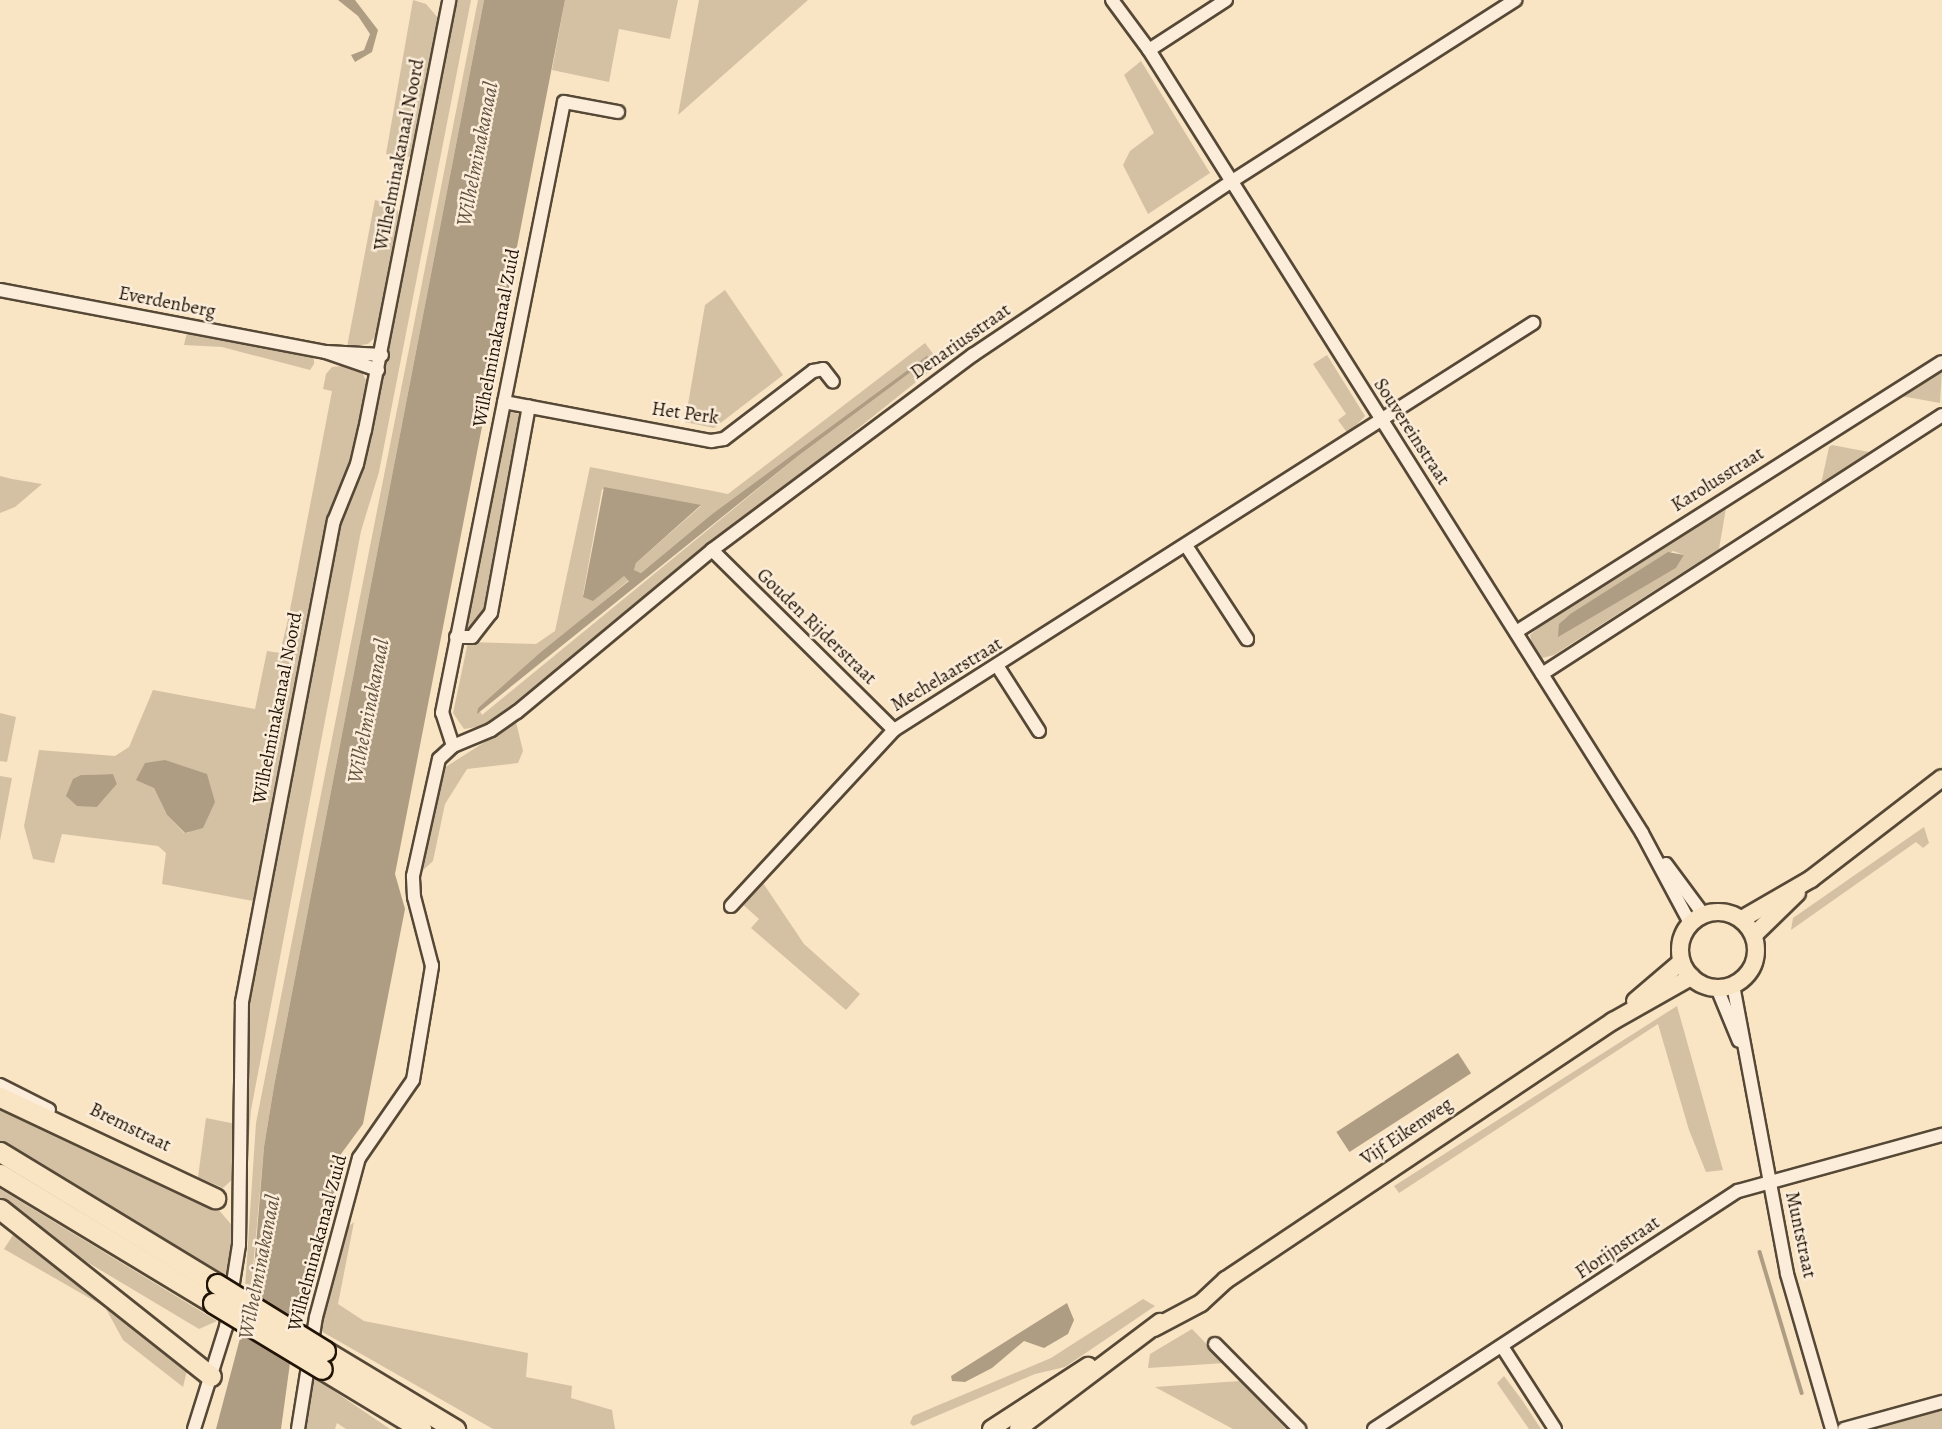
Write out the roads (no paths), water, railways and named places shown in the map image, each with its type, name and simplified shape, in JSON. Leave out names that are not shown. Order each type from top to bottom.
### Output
[{"type":"highway","points":[[0,1097],[215,1198]]},
{"type":"highway","points":[[0,1152],[215,1294]]},
{"type":"highway","points":[[0,1174],[215,1294],[429,1423],[455,1429]]},
{"type":"highway","points":[[0,1209],[211,1376]]},
{"type":"highway","points":[[429,1423],[470,1429]]},
{"type":"main road","points":[[1754,935],[1811,879],[1942,778]]},
{"type":"main road","points":[[1742,919],[1811,879]]},
{"type":"main road","points":[[1723,911],[1742,919],[1754,935],[1753,965],[1725,987],[1691,977],[1681,962],[1680,941],[1696,918],[1723,911]]},
{"type":"main road","name":"Vijf Eikenweg","points":[[1613,1021],[1681,962]]},
{"type":"main road","name":"Vijf Eikenweg","points":[[991,1429],[1116,1353],[1154,1328],[1168,1313],[1226,1280],[1613,1021],[1691,977]]},
{"type":"main road","name":"Vijf Eikenweg","points":[[1018,1429],[1116,1353]]},
{"type":"street","name":"Wilhelminakanaal Noord","points":[[194,1429],[211,1376],[234,1280],[240,1198],[238,1047],[242,1002],[334,521],[357,464],[379,370],[449,0]]},
{"type":"street","name":"Souvereinstraat","points":[[1112,0],[1149,50],[1228,183],[1696,918]]},
{"type":"street","points":[[1149,50],[1226,0]]},
{"type":"street","name":"Denariusstraat","points":[[453,746],[491,730],[517,712],[712,550],[973,355],[1228,183],[1515,0]]},
{"type":"street","name":"Wilhelminakanaal Zuid","points":[[298,1429],[316,1317],[359,1158],[413,1080],[432,966],[414,898],[413,876],[434,769],[453,746],[442,713],[564,102],[618,113]]},
{"type":"street","name":"Everdenberg","points":[[0,290],[327,352],[382,355]]},
{"type":"street","name":"Mechelaarstraat","points":[[732,906],[894,730],[1187,547],[1533,323]]},
{"type":"street","name":"Everdenberg","points":[[327,352],[379,370]]},
{"type":"street","name":"Karolusstraat","points":[[1516,632],[1942,362]]},
{"type":"street","name":"Het Perk","points":[[504,402],[711,441],[724,439],[813,371],[822,369],[833,382]]},
{"type":"street","points":[[456,637],[472,636],[491,613],[529,406]]},
{"type":"street","points":[[1542,674],[1942,415]]},
{"type":"street","points":[[1187,547],[1247,639]]},
{"type":"street","name":"Gouden Rijderstraat","points":[[712,550],[894,730]]},
{"type":"street","points":[[998,667],[1039,731]]},
{"type":"street","points":[[1725,987],[1741,1044],[1769,1180]]},
{"type":"street","name":"Bremstraat","points":[[0,1085],[211,1187],[215,1198]]},
{"type":"street","name":"Muntstraat","points":[[1832,1429],[1787,1274],[1769,1180],[1942,1135]]},
{"type":"street","name":"Florijnstraat","points":[[1374,1429],[1503,1348],[1738,1191],[1769,1180]]},
{"type":"street","points":[[215,1198],[240,1198]]},
{"type":"street","points":[[1215,1344],[1299,1429]]},
{"type":"street","points":[[1503,1348],[1555,1429]]},
{"type":"street","points":[[1844,1429],[1942,1402]]},
{"type":"water","points":[[338,0],[355,0],[378,30],[372,52],[355,62],[351,55],[364,50],[370,34],[358,16]]},
{"type":"water","name":"Wilhelminakanaal","points":[[484,0],[565,0],[395,874],[405,909],[363,1124],[341,1154],[336,1186],[296,1319],[281,1429],[216,1429],[252,1293],[264,1147],[274,1086]]},
{"type":"water","points":[[928,355],[927,360],[798,456],[477,714],[478,708],[541,652],[629,581],[624,576],[593,601],[583,597],[604,487],[701,505],[636,563],[634,570],[641,573],[712,514]]},
{"type":"water","points":[[1668,552],[1684,555],[1676,568],[1558,637],[1559,624],[1570,614]]},
{"type":"water","points":[[165,760],[207,774],[215,802],[203,828],[185,833],[167,815],[154,788],[136,780],[145,763]]},
{"type":"water","points":[[113,774],[117,784],[97,807],[77,806],[66,796],[73,779],[81,775]]},
{"type":"water","points":[[1458,1053],[1471,1073],[1349,1152],[1336,1132]]},
{"type":"water","points":[[1067,1303],[1074,1320],[1068,1334],[1044,1348],[1024,1341],[992,1368],[965,1382],[952,1381],[951,1376]]},
{"type":"waterway","points":[[1760,1252],[1802,1393]]}]
